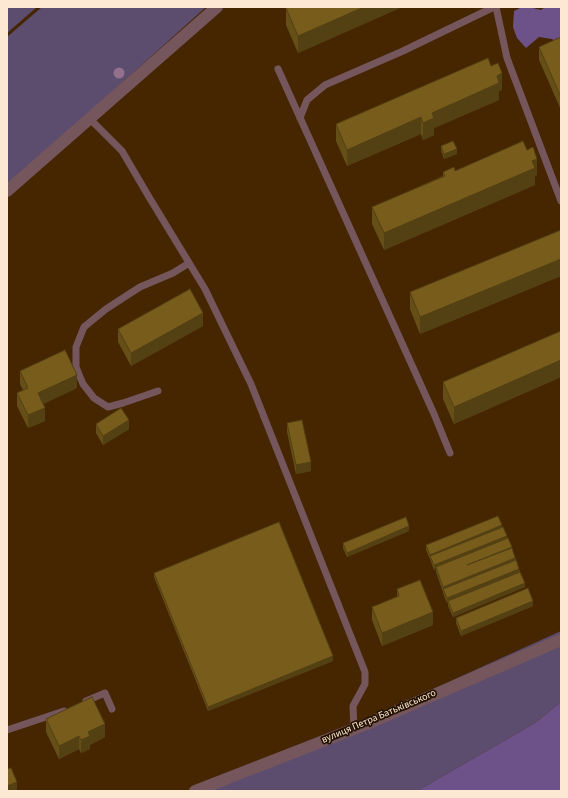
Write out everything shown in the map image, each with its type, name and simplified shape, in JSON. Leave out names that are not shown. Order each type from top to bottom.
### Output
[{"type":"street","points":[[7,191],[216,7]]},
{"type":"street","name":"вулиця Петра Батьківського","points":[[195,791],[354,729],[561,640]]},
{"type":"lane","points":[[300,118],[307,100],[325,85],[403,51],[495,7],[507,58],[561,201]]},
{"type":"lane","points":[[278,69],[434,414],[450,453]]},
{"type":"lane","points":[[89,118],[122,151],[205,289],[251,384],[365,672],[365,684],[353,706],[354,729]]},
{"type":"lane","points":[[158,391],[108,407],[94,398],[84,384],[76,367],[76,347],[84,327],[106,309],[140,287],[173,273],[189,263]]},
{"type":"lane","points":[[7,730],[58,714],[105,693],[112,709]]},
{"type":"shaded area","points":[[7,7],[37,7],[7,33]]},
{"type":"shaded area","points":[[42,7],[206,7],[34,162],[7,184],[7,37]]},
{"type":"shaded area","points":[[522,7],[541,10],[545,7],[561,7],[561,46],[552,39],[539,37],[526,48],[517,38],[513,27],[514,11]]},
{"type":"shaded area","points":[[561,631],[561,702],[535,723],[417,791],[208,791]]},
{"type":"shaded area","points":[[561,702],[561,791],[417,791],[535,723]]},
{"type":"building","points":[[364,7],[298,36],[286,8]]},
{"type":"building","points":[[561,37],[561,97],[539,47]]},
{"type":"building","points":[[488,58],[491,66],[498,63],[502,73],[497,76],[499,83],[432,113],[434,118],[423,123],[421,117],[347,150],[336,124]]},
{"type":"building","points":[[453,141],[457,149],[444,154],[441,146]]},
{"type":"building","points":[[523,141],[527,150],[533,147],[537,159],[532,161],[535,168],[384,233],[372,207],[445,176],[443,172],[454,167],[455,171]]},
{"type":"building","points":[[561,230],[561,259],[420,317],[410,292]]},
{"type":"building","points":[[190,289],[203,313],[131,353],[118,329]]},
{"type":"building","points":[[561,331],[561,360],[454,407],[443,382]]},
{"type":"building","points":[[65,350],[77,375],[38,393],[45,408],[28,415],[17,393],[28,388],[20,371]]},
{"type":"building","points":[[121,408],[129,420],[103,436],[96,424]]},
{"type":"building","points":[[302,420],[311,462],[296,465],[287,423]]},
{"type":"building","points":[[498,516],[502,525],[430,555],[426,545]]},
{"type":"building","points":[[406,517],[409,526],[347,553],[343,543]]},
{"type":"building","points":[[279,522],[333,656],[208,707],[154,573]]},
{"type":"building","points":[[503,527],[507,536],[434,565],[430,556]]},
{"type":"building","points":[[508,538],[512,547],[467,565],[512,548],[515,558],[443,587],[436,567]]},
{"type":"building","points":[[516,560],[519,569],[447,598],[443,589]]},
{"type":"building","points":[[520,572],[525,583],[453,613],[448,601]]},
{"type":"building","points":[[420,580],[433,612],[382,633],[372,607],[399,596],[397,589]]},
{"type":"building","points":[[528,588],[533,601],[461,631],[456,618]]},
{"type":"building","points":[[92,697],[105,724],[88,732],[90,736],[81,740],[79,736],[59,746],[46,719]]},
{"type":"building","points":[[11,768],[17,782],[7,786],[7,769]]}]
